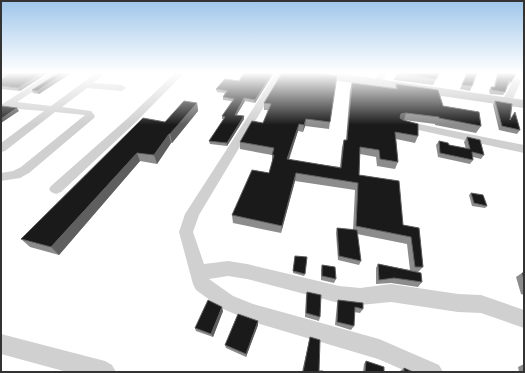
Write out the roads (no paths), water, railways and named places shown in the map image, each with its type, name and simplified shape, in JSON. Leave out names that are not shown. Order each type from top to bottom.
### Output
[{"type":"street","points":[[4,106],[29,90]]},
{"type":"street","points":[[1,148],[79,90]]},
{"type":"street","points":[[56,189],[162,90]]},
{"type":"street","points":[[269,90],[192,214],[186,232],[202,284],[227,302],[253,313],[322,334],[379,349],[432,372]]},
{"type":"street","points":[[449,90],[524,104]]},
{"type":"street","points":[[507,101],[512,90]]},
{"type":"street","points":[[1,177],[16,175],[25,170],[90,116],[88,113],[55,109],[4,106]]},
{"type":"street","points":[[404,124],[524,149]]},
{"type":"street","points":[[198,273],[231,269],[329,292],[355,296],[367,296],[381,292],[391,292],[458,303],[481,304],[524,319]]},
{"type":"street","points":[[1,344],[105,372]]}]
